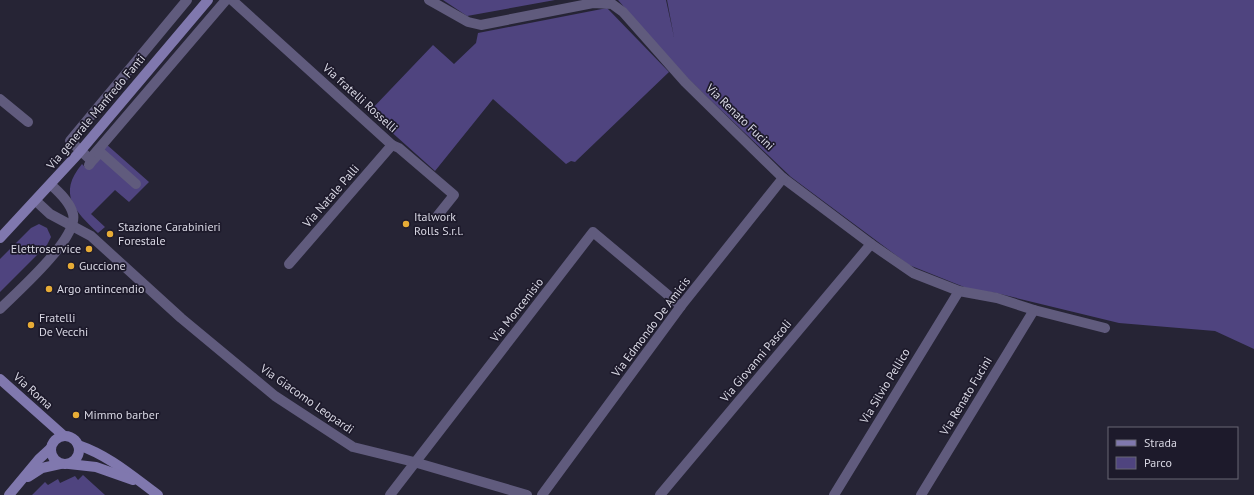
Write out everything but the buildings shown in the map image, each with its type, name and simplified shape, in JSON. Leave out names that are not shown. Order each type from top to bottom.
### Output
[{"type":"street","points":[[90,161],[81,150],[70,141],[187,0]]},
{"type":"street","name":"Via generale Manfredo Fanti","points":[[0,238],[51,185],[208,0]]},
{"type":"street","points":[[90,161],[226,0]]},
{"type":"street","name":"Via fratelli Rosselli","points":[[232,0],[392,145],[399,148],[454,195],[438,215]]},
{"type":"street","name":"Via Renato Fucini","points":[[429,0],[468,22],[481,25],[593,3],[612,4],[623,12],[686,82],[784,178],[871,244],[913,273],[959,291],[997,298],[1034,310],[1105,328]]},
{"type":"street","points":[[166,26],[188,44]]},
{"type":"street","points":[[0,99],[28,122]]},
{"type":"street","name":"Via Natale Palli","points":[[290,264],[392,145]]},
{"type":"street","points":[[90,161],[100,152],[136,184]]},
{"type":"street","name":"Via Edmondo De Amicis","points":[[542,495],[681,306],[784,178]]},
{"type":"street","points":[[0,309],[59,248],[72,225],[73,214],[67,202],[51,185]]},
{"type":"street","name":"Via Giacomo Leopardi","points":[[36,201],[50,214],[91,236],[181,318],[275,396],[353,447],[414,462],[526,495]]},
{"type":"street","name":"Via Moncenisio","points":[[390,495],[593,232],[681,306]]},
{"type":"street","name":"Via Giovanni Pascoli","points":[[660,495],[871,244]]},
{"type":"street","name":"Via Silvio Pellico","points":[[834,495],[959,291]]},
{"type":"street","name":"Via Renato Fucini","points":[[921,495],[1034,310]]},
{"type":"street","name":"Via Roma","points":[[0,379],[50,423],[57,441]]},
{"type":"street","points":[[9,495],[21,481],[57,441],[73,438],[78,445],[79,454],[77,459],[64,464],[42,468],[21,481]]},
{"type":"street","points":[[57,441],[52,458],[64,464],[96,467],[144,485]]},
{"type":"street","points":[[78,445],[98,452],[158,495]]},
{"type":"green space","points":[[443,0],[555,0],[467,16]]},
{"type":"green space","points":[[618,0],[666,0],[674,37],[667,0],[1254,0],[1254,349],[1215,331],[1119,323],[996,293],[969,289],[909,265],[791,177],[679,70]]},
{"type":"green space","points":[[607,8],[669,72],[575,162],[571,161],[566,164],[493,99],[435,171],[369,112],[433,45],[454,64],[476,43],[478,33]]},
{"type":"green space","points":[[106,144],[149,182],[129,202],[115,190],[91,214],[105,227],[98,233],[76,209],[72,202],[70,193],[71,184],[82,164],[85,167]]},
{"type":"green space","points":[[39,224],[47,228],[51,237],[47,245],[0,292],[0,259],[31,228]]},
{"type":"green space","points":[[83,475],[105,495],[32,495],[45,482],[48,485],[58,479],[60,483],[75,476],[78,480]]},
{"type":"place","name":"Italwork Rolls S.r.l.","points":[[406,224]]},
{"type":"place","name":"Stazione Carabinieri Forestale","points":[[110,234]]},
{"type":"place","name":"Elettroservice","points":[[89,249]]},
{"type":"place","name":"Guccione","points":[[71,266]]},
{"type":"place","name":"Argo antincendio","points":[[49,289]]},
{"type":"place","name":"Fratelli De Vecchi","points":[[31,325]]},
{"type":"place","name":"Mimmo barber","points":[[76,415]]}]
